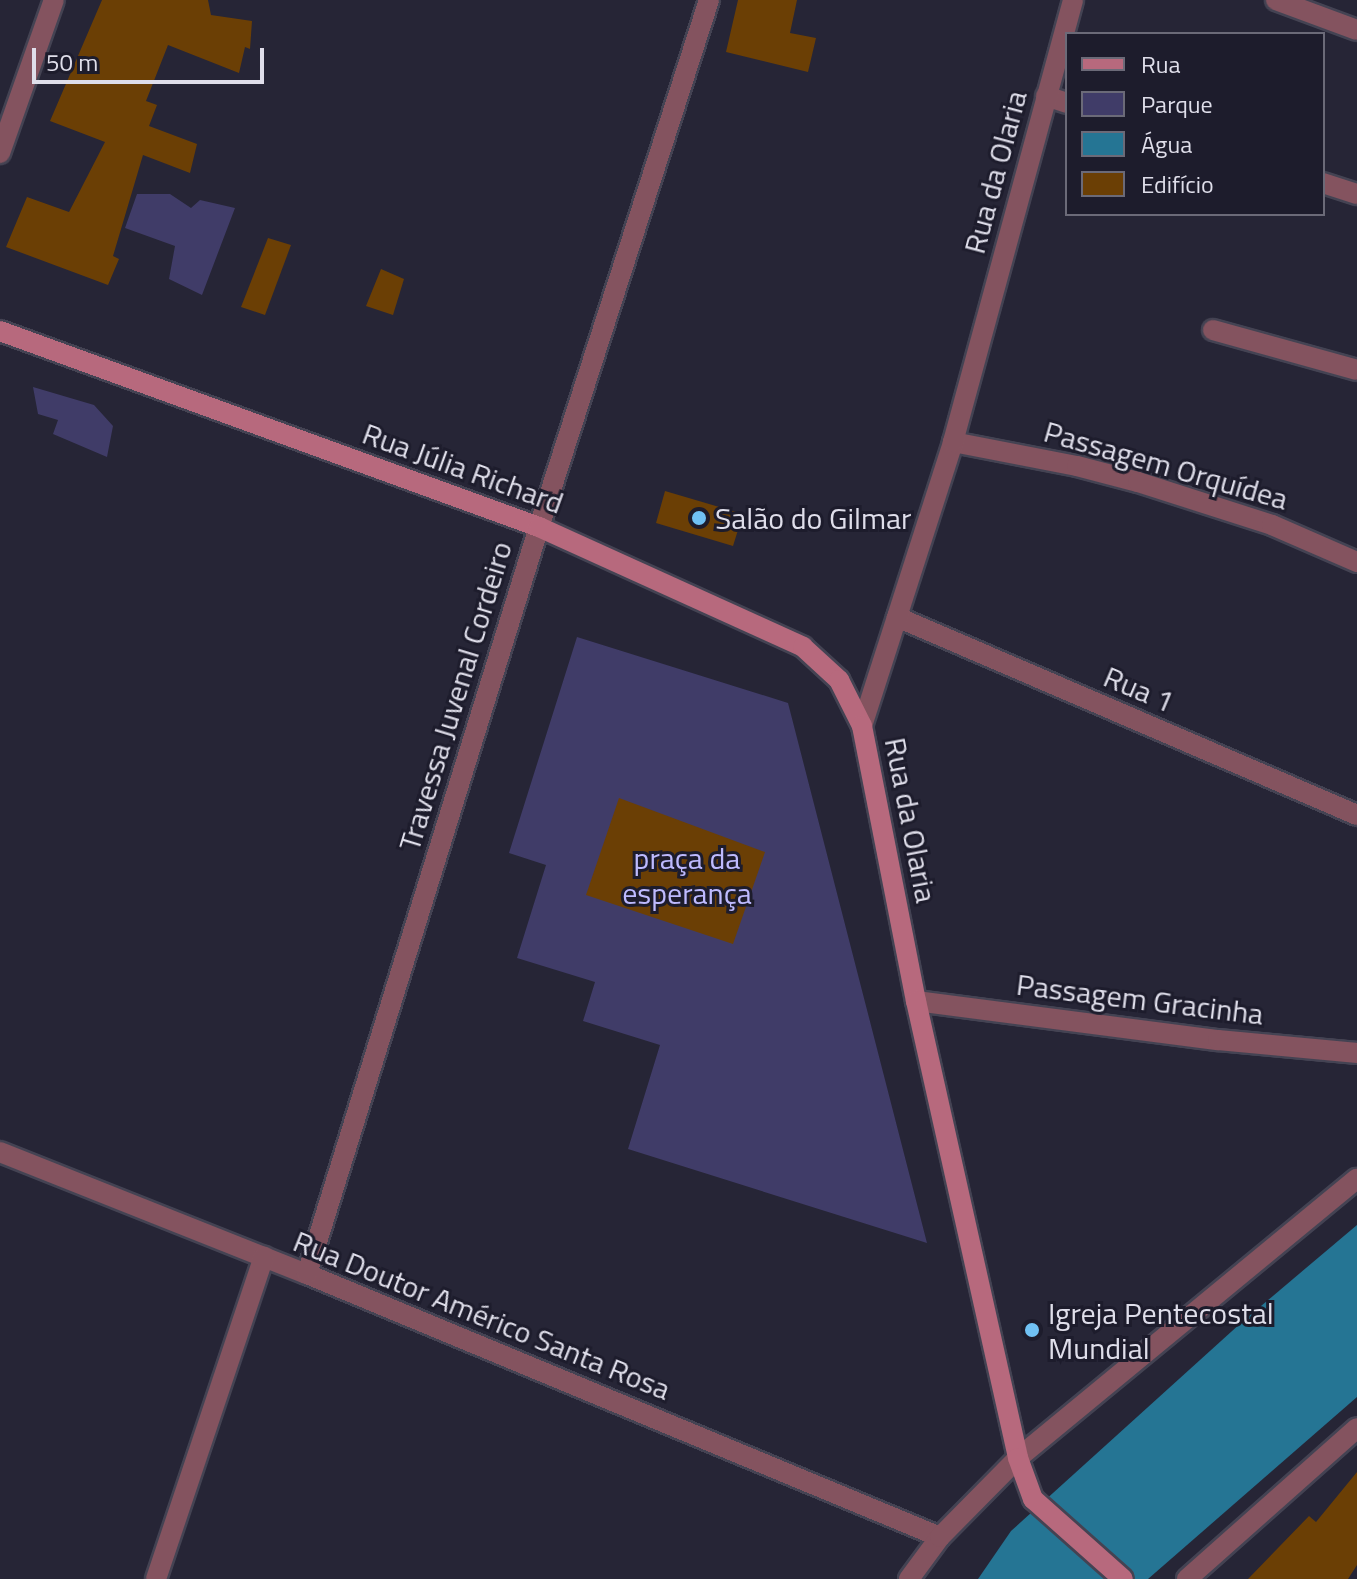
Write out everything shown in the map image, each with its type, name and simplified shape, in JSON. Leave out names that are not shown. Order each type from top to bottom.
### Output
[{"type":"street","points":[[0,153],[54,0]]},
{"type":"street","name":"Travessa Juvenal Cordeiro","points":[[307,1274],[539,527],[709,0]]},
{"type":"street","name":"Rua da Olaria","points":[[1073,0],[953,442],[862,726],[916,1001],[1018,1458],[1033,1499],[1123,1579]]},
{"type":"street","points":[[1276,0],[1357,30]]},
{"type":"street","points":[[1046,96],[1065,102]]},
{"type":"street","points":[[1325,184],[1357,194]]},
{"type":"street","points":[[1213,330],[1357,370]]},
{"type":"street","name":"Rua Júlia Richard","points":[[0,331],[539,527],[803,647],[839,680],[862,726]]},
{"type":"street","name":"Passagem Orquídea","points":[[953,442],[1138,482],[1272,525],[1357,562]]},
{"type":"street","name":"Rua 1","points":[[897,617],[1357,815]]},
{"type":"street","name":"Passagem Gracinha","points":[[916,1001],[1218,1040],[1357,1053]]},
{"type":"street","name":"Rua Doutor Américo Santa Rosa","points":[[0,1152],[307,1274],[940,1537]]},
{"type":"street","points":[[909,1579],[940,1537],[1018,1458],[1357,1179]]},
{"type":"street","points":[[156,1579],[264,1257]]},
{"type":"street","points":[[1187,1579],[1357,1428]]},
{"type":"green space","points":[[137,194],[170,194],[191,208],[200,200],[235,208],[202,295],[169,279],[175,246],[125,228]]},
{"type":"green space","points":[[33,387],[94,405],[113,426],[107,457],[53,434],[58,420],[38,414]]},
{"type":"green space","name":"praça da esperança","points":[[577,637],[788,703],[927,1243],[628,1149],[660,1045],[583,1021],[595,982],[517,958],[546,865],[509,853]]},
{"type":"water","points":[[1357,1225],[1357,1397],[1148,1579],[978,1579],[1011,1531],[1242,1322]]},
{"type":"building","points":[[102,0],[208,0],[211,15],[252,21],[250,49],[245,47],[239,73],[168,45],[146,101],[157,105],[149,126],[197,144],[190,173],[143,155],[113,256],[119,259],[108,285],[6,247],[27,197],[69,212],[105,142],[50,121]]},
{"type":"building","points":[[738,0],[797,0],[790,33],[816,38],[808,72],[726,52]]},
{"type":"building","points":[[268,238],[291,245],[265,315],[241,307]]},
{"type":"building","points":[[381,269],[404,279],[393,315],[366,306]]},
{"type":"building","name":"Salão do Gilmar","points":[[665,491],[743,514],[733,546],[656,523]]},
{"type":"building","points":[[619,798],[765,852],[733,944],[586,895]]},
{"type":"building","points":[[1357,1472],[1357,1565],[1348,1579],[1248,1579],[1309,1516],[1316,1522]]},
{"type":"place","name":"Salão do Gilmar","points":[[699,518]]},
{"type":"place","name":"Igreja Pentecostal Mundial","points":[[1032,1330]]}]
